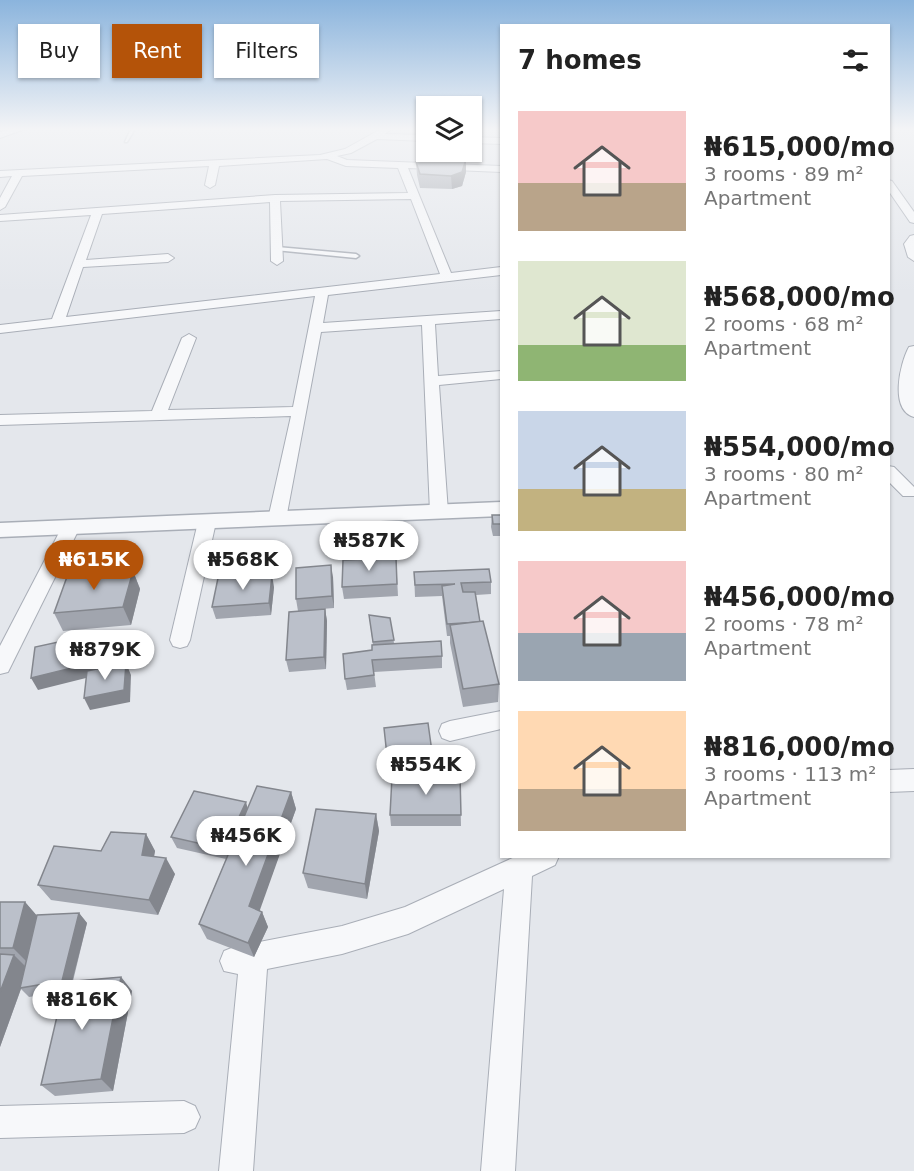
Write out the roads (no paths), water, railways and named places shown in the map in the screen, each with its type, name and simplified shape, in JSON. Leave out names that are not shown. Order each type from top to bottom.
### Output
[{"type":"street","points":[[0,207],[13,184]]},
{"type":"street","points":[[409,184],[447,277]]},
{"type":"street","points":[[890,186],[914,220]]},
{"type":"street","points":[[0,218],[275,198],[414,196]]},
{"type":"street","points":[[275,198],[277,255]]},
{"type":"street","points":[[898,198],[914,198]]},
{"type":"street","points":[[57,323],[98,211]]},
{"type":"street","points":[[914,238],[910,244],[914,257]]},
{"type":"street","points":[[79,264],[168,258]]},
{"type":"street","points":[[0,329],[500,271]]},
{"type":"street","points":[[277,519],[322,292]]},
{"type":"street","points":[[316,328],[500,315]]},
{"type":"street","points":[[428,320],[439,512]]},
{"type":"street","points":[[158,415],[189,338]]},
{"type":"street","points":[[914,350],[905,375],[907,401],[914,412]]},
{"type":"street","points":[[431,381],[500,375]]},
{"type":"street","points":[[0,420],[300,411]]},
{"type":"street","points":[[890,473],[912,491]]},
{"type":"street","points":[[890,493],[912,491]]},
{"type":"street","points":[[0,530],[500,509]]},
{"type":"street","points":[[180,640],[207,522]]},
{"type":"street","points":[[0,666],[71,527]]},
{"type":"street","points":[[450,731],[500,720]]},
{"type":"street","points":[[890,781],[914,780]]},
{"type":"street","points":[[236,1171],[244,959],[342,940],[408,920],[542,858]]},
{"type":"street","points":[[498,1171],[519,869]]},
{"type":"street","points":[[0,1122],[184,1117]]},
{"type":"lane","points":[[277,255],[356,256]]}]
